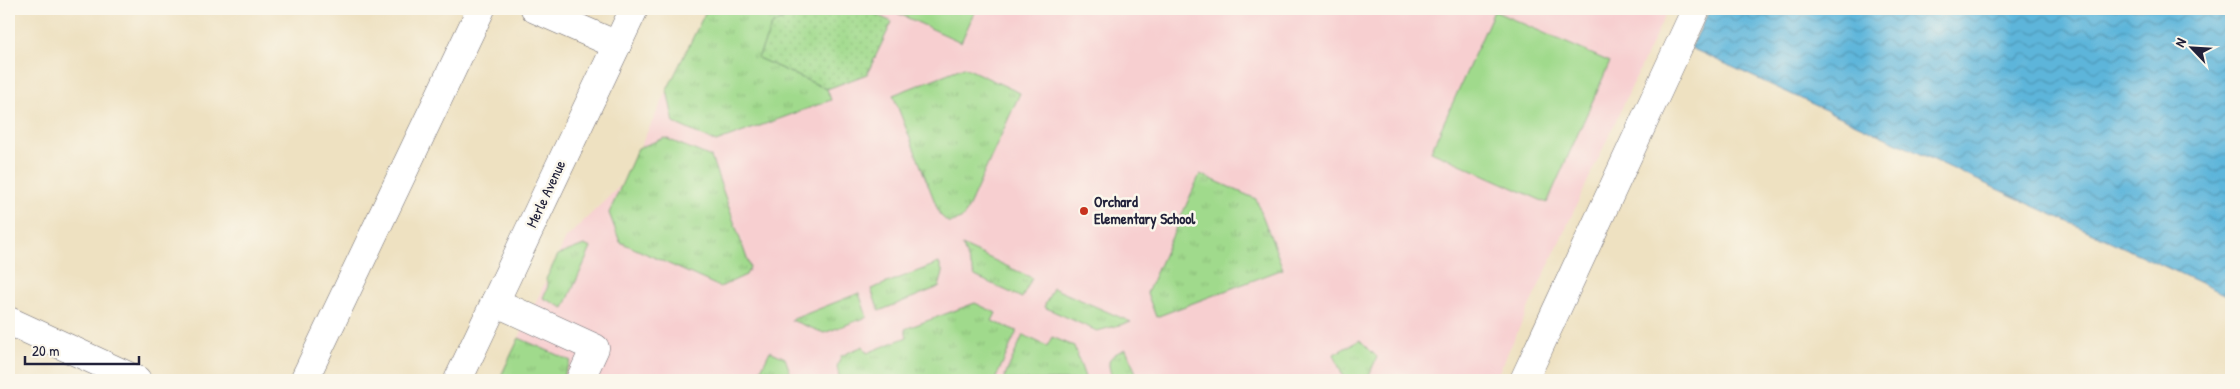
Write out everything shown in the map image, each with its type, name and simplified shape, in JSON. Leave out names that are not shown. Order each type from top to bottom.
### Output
[{"type":"street","points":[[304,380],[481,9]]},
{"type":"street","points":[[535,9],[617,45]]},
{"type":"street","name":"Merle Avenue","points":[[458,380],[634,9]]},
{"type":"street","points":[[1524,380],[1696,9]]},
{"type":"street","points":[[495,302],[595,348],[580,380]]},
{"type":"street","points":[[9,321],[137,380]]},
{"type":"shaded area","name":"Orchard Elementary School","points":[[707,9],[1668,9],[1495,380],[499,380],[566,238],[622,184]]},
{"type":"green space","points":[[707,9],[799,9],[772,25],[758,58],[827,89],[831,100],[716,142],[674,123],[667,90]]},
{"type":"green space","points":[[800,9],[864,9],[892,22],[867,74],[827,89],[758,58],[772,25]]},
{"type":"green space","points":[[888,9],[976,9],[961,42]]},
{"type":"green space","points":[[1494,11],[1610,62],[1547,203],[1431,151]]},
{"type":"green space","points":[[964,67],[1020,93],[966,213],[961,219],[949,223],[940,215],[893,95]]},
{"type":"green space","points":[[665,138],[711,157],[750,267],[746,275],[720,287],[620,242],[609,213],[638,148]]},
{"type":"green space","points":[[1200,174],[1256,199],[1283,269],[1156,317],[1147,293]]},
{"type":"green space","points":[[584,245],[591,248],[564,308],[543,298],[548,286],[546,279],[558,255]]},
{"type":"green space","points":[[962,245],[1032,278],[1022,298],[975,276]]},
{"type":"green space","points":[[939,263],[943,273],[939,287],[879,311],[871,289]]},
{"type":"green space","points":[[1053,288],[1131,322],[1097,331],[1044,307]]},
{"type":"green space","points":[[859,293],[867,317],[824,333],[791,320]]},
{"type":"green space","points":[[975,303],[996,313],[992,321],[1017,331],[995,380],[840,380],[837,367],[841,356],[863,346],[867,353],[907,337],[905,329]]},
{"type":"green space","points":[[1023,335],[1047,346],[1052,337],[1074,346],[1086,380],[1003,380]]},
{"type":"green space","points":[[519,338],[571,361],[561,380],[499,380]]},
{"type":"green space","points":[[1360,340],[1377,357],[1367,380],[1344,380],[1334,354]]},
{"type":"green space","points":[[1126,349],[1139,380],[1113,380],[1109,368],[1110,360],[1115,354]]},
{"type":"green space","points":[[770,351],[785,358],[793,380],[756,380]]},
{"type":"water","points":[[1710,9],[2231,9],[2231,297],[1691,48]]},
{"type":"place","name":"Orchard Elementary School","points":[[1084,211]]}]
